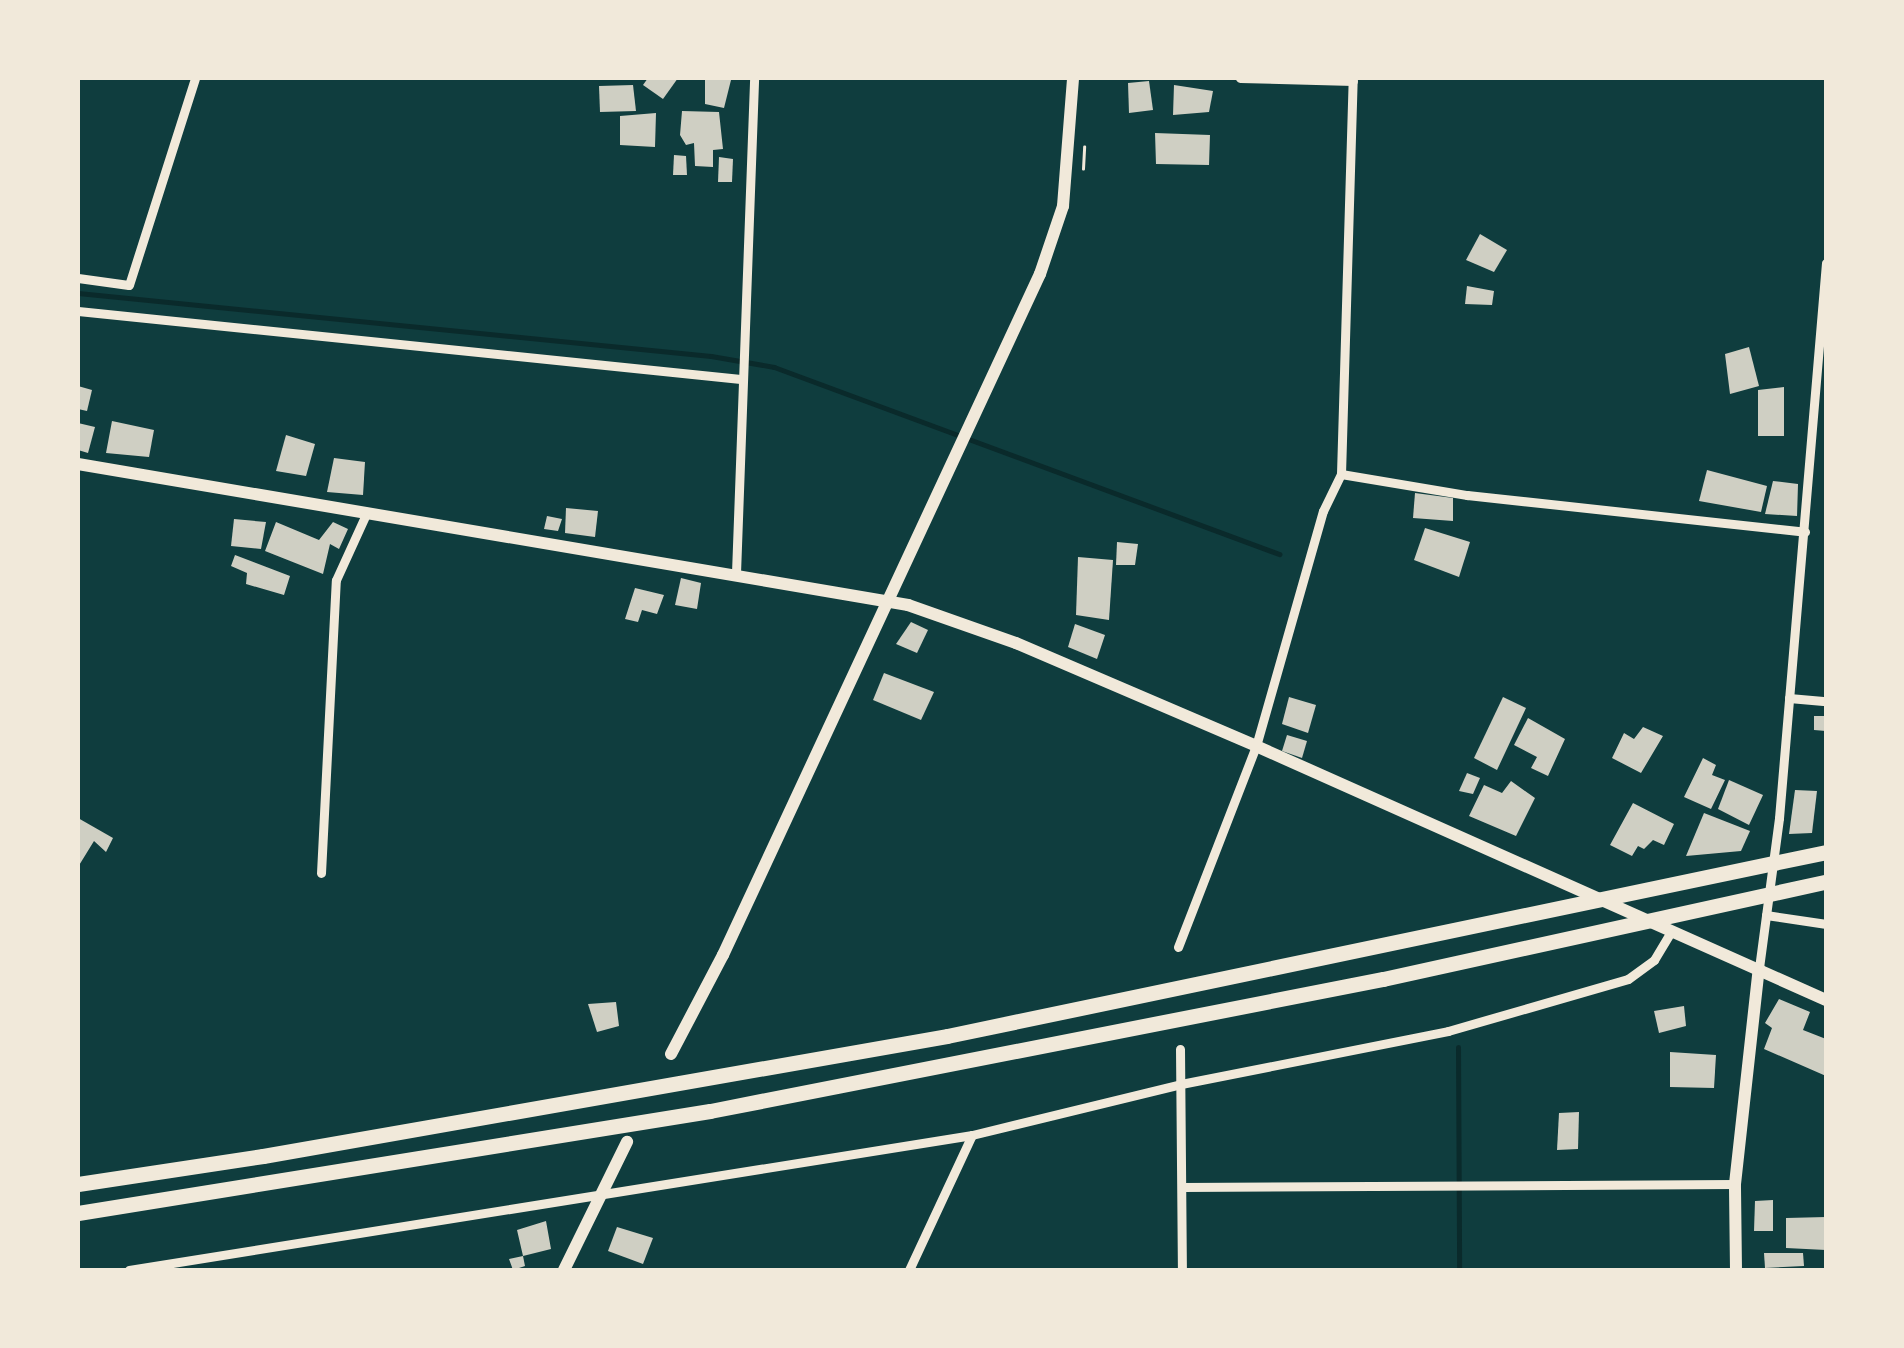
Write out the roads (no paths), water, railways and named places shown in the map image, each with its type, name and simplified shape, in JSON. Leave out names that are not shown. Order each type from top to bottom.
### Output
[{"type":"highway","points":[[78,1184],[263,1156],[947,1036],[1826,852]]},
{"type":"highway","points":[[78,1213],[710,1111],[1167,1024],[1826,882]]},
{"type":"main road","points":[[672,1054],[1040,274],[1062,206],[1073,78]]},
{"type":"main road","points":[[78,464],[736,572],[888,601],[1016,644],[1256,746],[1826,1000]]},
{"type":"main road","points":[[1736,1270],[1735,1184],[1759,968]]},
{"type":"main road","points":[[564,1270],[627,1142]]},
{"type":"street","points":[[78,278],[129,285],[195,78]]},
{"type":"street","points":[[736,572],[754,78]]},
{"type":"street","points":[[1178,947],[1256,746],[1323,510],[1341,474],[1353,79],[1240,78]]},
{"type":"street","points":[[1759,968],[1805,532],[1826,264]]},
{"type":"street","points":[[78,311],[741,379]]},
{"type":"street","points":[[1341,474],[1467,496],[1805,532]]},
{"type":"street","points":[[321,873],[336,580],[367,512]]},
{"type":"street","points":[[1789,698],[1826,701]]},
{"type":"street","points":[[1766,915],[1826,924]]},
{"type":"street","points":[[130,1270],[972,1135],[1180,1084],[1448,1032],[1628,979],[1654,960],[1670,933]]},
{"type":"street","points":[[1180,1049],[1182,1270]]},
{"type":"street","points":[[909,1270],[972,1135]]},
{"type":"street","points":[[1182,1187],[1735,1184]]},
{"type":"waterway","points":[[78,293],[711,356],[774,367],[1279,554]]},
{"type":"waterway","points":[[1458,1047],[1459,1270]]}]
